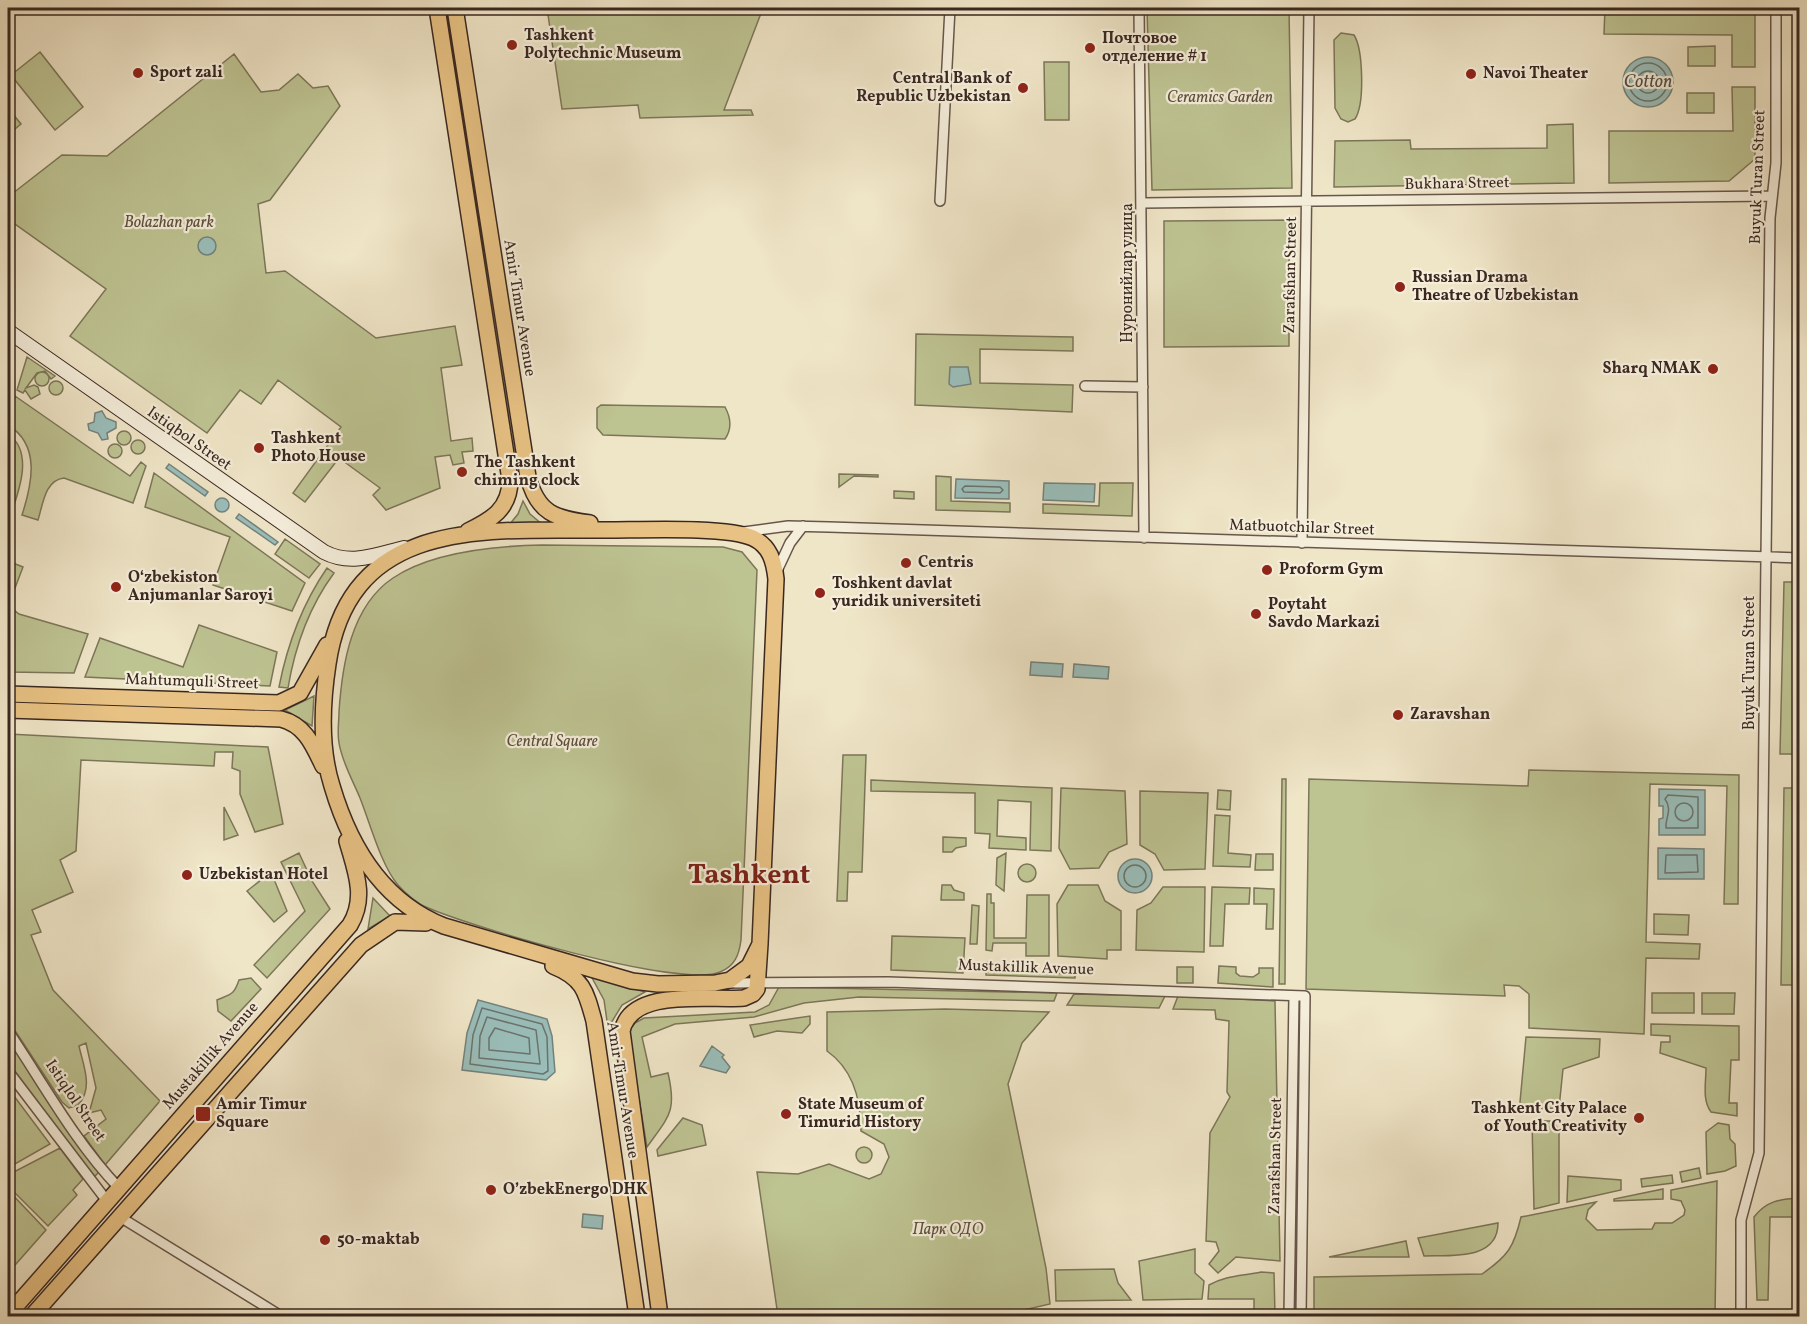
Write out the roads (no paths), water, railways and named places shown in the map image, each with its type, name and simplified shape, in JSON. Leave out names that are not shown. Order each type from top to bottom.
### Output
[{"type":"main road","points":[[438,8],[510,480],[507,500],[498,514],[460,535]]},
{"type":"main road","name":"Amir Timur Avenue","points":[[455,8],[524,461],[531,488],[539,504],[551,514],[578,521],[643,530]]},
{"type":"main road","points":[[332,787],[325,746],[324,709],[327,672],[336,630],[345,605],[361,582],[398,554],[428,542],[460,535],[529,531],[643,530],[736,533],[755,539],[767,549],[776,575],[758,982]]},
{"type":"main road","name":"Mahtumquli Street","points":[[8,694],[279,703],[294,698],[303,690],[336,630]]},
{"type":"main road","points":[[8,710],[280,719],[292,723],[308,737],[361,855],[384,887],[407,908],[444,926],[641,983],[715,983],[730,980],[741,974],[751,963],[759,944]]},
{"type":"main road","name":"Mustakillik Avenue","points":[[8,1315],[333,945],[356,915],[360,897],[358,883],[332,787]]},
{"type":"main road","points":[[32,1317],[361,945],[382,929],[399,921],[444,926]]},
{"type":"main road","name":"Amir Timur Avenue","points":[[478,936],[568,972],[580,982],[586,995],[597,1040],[637,1317]]},
{"type":"main road","name":"Amir Timur Avenue","points":[[660,1317],[622,1037],[623,1025],[634,1010],[648,1003],[746,998],[754,993],[758,982]]},
{"type":"street","points":[[940,201],[950,8]]},
{"type":"street","name":"Нуронийлар улица","points":[[1139,8],[1144,538]]},
{"type":"street","name":"Zarafshan Street","points":[[1302,543],[1309,8]]},
{"type":"street","name":"Buyuk Turan Street","points":[[1741,1317],[1741,1220],[1759,1153],[1772,196],[1776,163],[1776,8]]},
{"type":"street","name":"Bukhara Street","points":[[1142,203],[1772,196]]},
{"type":"street","points":[[9,335],[328,554],[341,559],[358,560],[428,542]]},
{"type":"street","points":[[1086,386],[1143,387]]},
{"type":"street","points":[[776,575],[790,543],[803,526]]},
{"type":"street","name":"Matbuotchilar Street","points":[[736,533],[803,526],[1800,558]]},
{"type":"street","name":"Mustakillik Avenue","points":[[715,983],[1068,987],[1305,996]]},
{"type":"street","name":"Zarafshan Street","points":[[1289,1317],[1294,996]]},
{"type":"street","name":"Zarafshan Street","points":[[1301,1317],[1305,996]]},
{"type":"street","name":"Istiqlol Street","points":[[8,1031],[70,1125],[104,1172],[119,1188]]},
{"type":"street","name":"Istiqlol Street","points":[[8,1071],[107,1202]]},
{"type":"street","points":[[120,1217],[281,1317]]},
{"type":"water","name":"Cotton","points":[[1648,57],[1666,64],[1673,82],[1666,100],[1648,107],[1630,100],[1623,82],[1630,64]]},
{"type":"water","points":[[207,237],[213,240],[216,246],[213,252],[207,255],[201,252],[198,246],[201,240]]},
{"type":"water","points":[[950,367],[968,367],[971,384],[953,387],[949,384]]},
{"type":"water","points":[[102,411],[106,418],[116,422],[116,428],[107,433],[108,439],[102,440],[98,433],[89,430],[88,424],[94,422],[95,413]]},
{"type":"water","points":[[169,464],[208,492],[205,496],[166,468]]},
{"type":"water","points":[[956,479],[1009,481],[1009,499],[955,498]]},
{"type":"water","points":[[1044,483],[1095,484],[1094,502],[1043,500]]},
{"type":"water","points":[[222,498],[227,500],[229,505],[227,510],[222,512],[217,510],[215,505],[217,500]]},
{"type":"water","points":[[239,514],[278,542],[275,545],[236,518]]},
{"type":"water","points":[[1031,662],[1063,664],[1062,677],[1030,675]]},
{"type":"water","points":[[1074,664],[1109,667],[1108,679],[1073,677]]},
{"type":"water","points":[[1659,789],[1705,790],[1705,835],[1659,835],[1659,819],[1663,818],[1663,806],[1659,806]]},
{"type":"water","points":[[1658,848],[1704,849],[1704,879],[1658,879]]},
{"type":"water","points":[[1135,859],[1147,864],[1152,876],[1147,888],[1135,893],[1123,888],[1118,876],[1123,864]]},
{"type":"water","points":[[478,1000],[547,1019],[552,1036],[555,1072],[546,1080],[462,1070],[467,1033]]},
{"type":"water","points":[[712,1046],[724,1055],[722,1057],[730,1067],[726,1073],[700,1066]]},
{"type":"water","points":[[583,1214],[603,1216],[602,1229],[582,1227]]},
{"type":"place","name":"Tashkent Polytechnic Museum","points":[[512,45]]},
{"type":"place","name":"Почтовое отделение # 1","points":[[1090,48]]},
{"type":"place","name":"Sport zali","points":[[138,73]]},
{"type":"place","name":"Navoi Theater","points":[[1471,74]]},
{"type":"place","name":"Central Bank of Republic Uzbekistan","points":[[1023,88]]},
{"type":"place","name":"Russian Drama Theatre of Uzbekistan","points":[[1400,287]]},
{"type":"place","name":"Sharq NMAK","points":[[1713,369]]},
{"type":"place","name":"Tashkent Photo House","points":[[259,448]]},
{"type":"place","name":"The Tashkent chiming clock","points":[[462,472]]},
{"type":"place","name":"Centris","points":[[906,563]]},
{"type":"place","name":"Proform Gym","points":[[1267,570]]},
{"type":"place","name":"O‘zbekiston Anjumanlar Saroyi","points":[[116,587]]},
{"type":"place","name":"Toshkent davlat yuridik universiteti","points":[[820,593]]},
{"type":"place","name":"Poytaht Savdo Markazi","points":[[1256,614]]},
{"type":"place","name":"Zaravshan","points":[[1398,715]]},
{"type":"place","name":"Uzbekistan Hotel","points":[[187,875]]},
{"type":"place","name":"Amir Timur Square","points":[[203,1114]]},
{"type":"place","name":"State Museum of Timurid History","points":[[786,1114]]},
{"type":"place","name":"Tashkent City Palace of Youth Creativity","points":[[1639,1118]]},
{"type":"place","name":"O’zbekEnergo DHK","points":[[491,1190]]},
{"type":"place","name":"50-maktab","points":[[325,1240]]},
{"type":"district","name":"Tashkent","points":[[749,875]]},
{"type":"park label","name":"Ceramics Garden","points":[[1220,98]]},
{"type":"park label","name":"Bolazhan park","points":[[169,223]]},
{"type":"park label","name":"Central Square","points":[[552,742]]},
{"type":"park label","name":"Парк ОДО","points":[[948,1230]]}]
